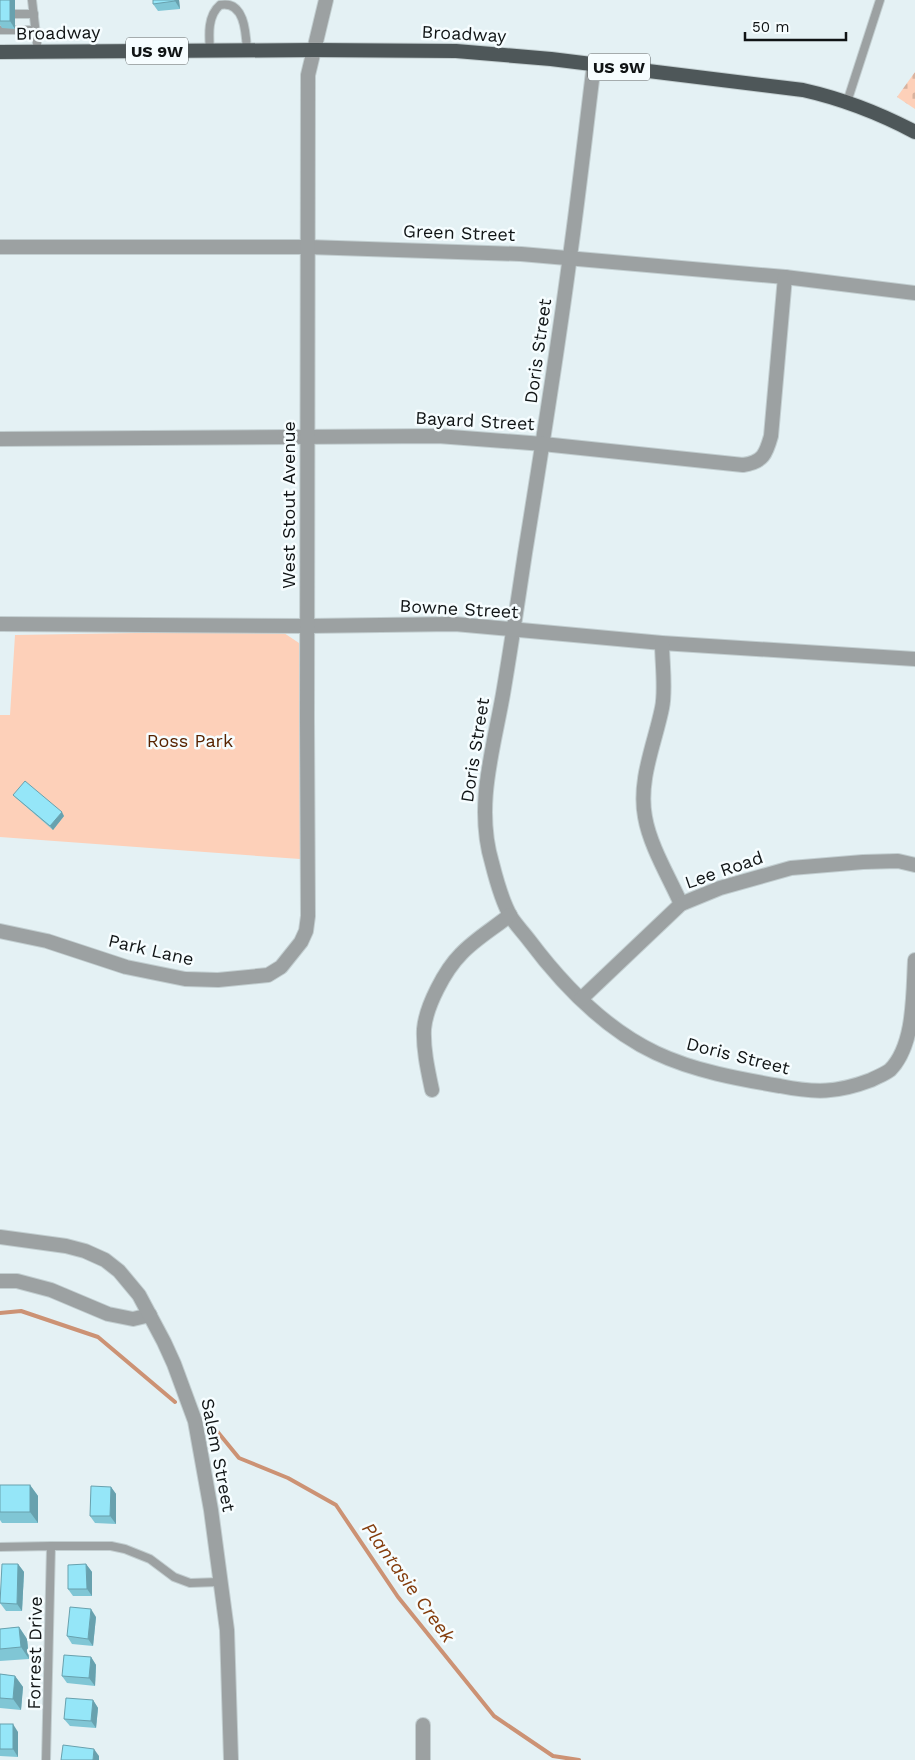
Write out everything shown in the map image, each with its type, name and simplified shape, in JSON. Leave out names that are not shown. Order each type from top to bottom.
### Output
[{"type":"highway","name":"Broadway","points":[[0,52],[456,51],[594,64],[803,90],[847,102],[878,114],[915,132]]},
{"type":"street","name":"West Stout Avenue","points":[[290,957],[301,942],[306,931],[308,916],[308,75],[326,0]]},
{"type":"street","name":"Doris Street","points":[[594,64],[570,257],[543,444],[513,630],[485,785],[483,811],[490,860],[510,915],[540,955],[581,999],[625,1036],[657,1053],[736,1078],[790,1088],[836,1090],[850,1088],[888,1071],[900,1056],[908,1031],[915,960]]},
{"type":"street","name":"Green Street","points":[[0,247],[308,247],[521,254],[785,278],[915,293]]},
{"type":"street","name":"Bayard Street","points":[[0,439],[438,436],[543,444],[744,465],[761,459],[767,451],[771,436],[785,278]]},
{"type":"street","name":"Bowne Street","points":[[0,624],[307,626],[455,624],[662,643],[915,660]]},
{"type":"street","points":[[662,643],[663,706],[646,774],[643,798],[644,815],[648,832],[681,904]]},
{"type":"street","name":"Lee Road","points":[[581,999],[681,904],[720,888],[791,868],[898,861],[915,865]]},
{"type":"street","points":[[432,1090],[424,1029],[437,990],[461,954],[510,915]]},
{"type":"street","name":"Park Lane","points":[[0,931],[47,941],[126,967],[185,979],[218,980],[268,975],[281,967],[290,957]]},
{"type":"street","name":"Salem Street","points":[[0,1236],[66,1246],[105,1260],[129,1282],[150,1315],[174,1364],[195,1421],[211,1510],[219,1582],[227,1630],[231,1760]]},
{"type":"street","points":[[0,1281],[17,1281],[51,1290],[108,1314],[133,1319],[150,1315]]},
{"type":"street","points":[[423,1726],[423,1760]]},
{"type":"lane","points":[[32,0],[38,52]]},
{"type":"lane","points":[[847,102],[880,0]]},
{"type":"lane","points":[[210,51],[209,29],[213,14],[218,7],[224,4],[233,6],[240,14],[245,29],[247,51]]},
{"type":"lane","points":[[15,14],[34,14]]},
{"type":"lane","points":[[0,30],[36,30]]},
{"type":"lane","name":"Forrest Drive","points":[[46,1760],[52,1546]]},
{"type":"lane","points":[[0,1547],[111,1546],[125,1549],[150,1559],[174,1576],[190,1583],[219,1582]]},
{"type":"green space","points":[[915,72],[915,109],[897,97]]},
{"type":"green space","name":"Ross Park","points":[[196,632],[284,633],[299,643],[300,859],[0,837],[0,715],[10,715],[15,635]]},
{"type":"building","points":[[0,0],[10,0],[10,21],[0,21]]},
{"type":"building","points":[[153,0],[175,0],[175,1],[153,4]]},
{"type":"building","points":[[25,781],[62,812],[50,826],[13,795]]},
{"type":"building","points":[[0,1485],[30,1485],[30,1512],[0,1512]]},
{"type":"building","points":[[91,1486],[111,1487],[110,1516],[90,1516]]},
{"type":"building","points":[[2,1564],[18,1564],[17,1604],[0,1603]]},
{"type":"building","points":[[86,1564],[87,1589],[68,1589],[68,1565]]},
{"type":"building","points":[[70,1607],[91,1609],[88,1639],[67,1636]]},
{"type":"building","points":[[19,1627],[21,1647],[0,1649],[0,1629]]},
{"type":"building","points":[[64,1655],[91,1657],[89,1678],[62,1676]]},
{"type":"building","points":[[0,1674],[15,1676],[13,1699],[0,1698]]},
{"type":"building","points":[[66,1698],[93,1700],[91,1721],[64,1719]]},
{"type":"building","points":[[0,1724],[13,1724],[13,1749],[0,1749]]},
{"type":"building","points":[[63,1745],[94,1749],[93,1760],[61,1760]]},
{"type":"waterway","name":"Plantasie Creek","points":[[0,1313],[21,1311],[98,1337],[175,1402]]},
{"type":"waterway","name":"Plantasie Creek","points":[[212,1425],[239,1458],[288,1478],[336,1505],[398,1597],[494,1716],[553,1756],[579,1760]]}]
